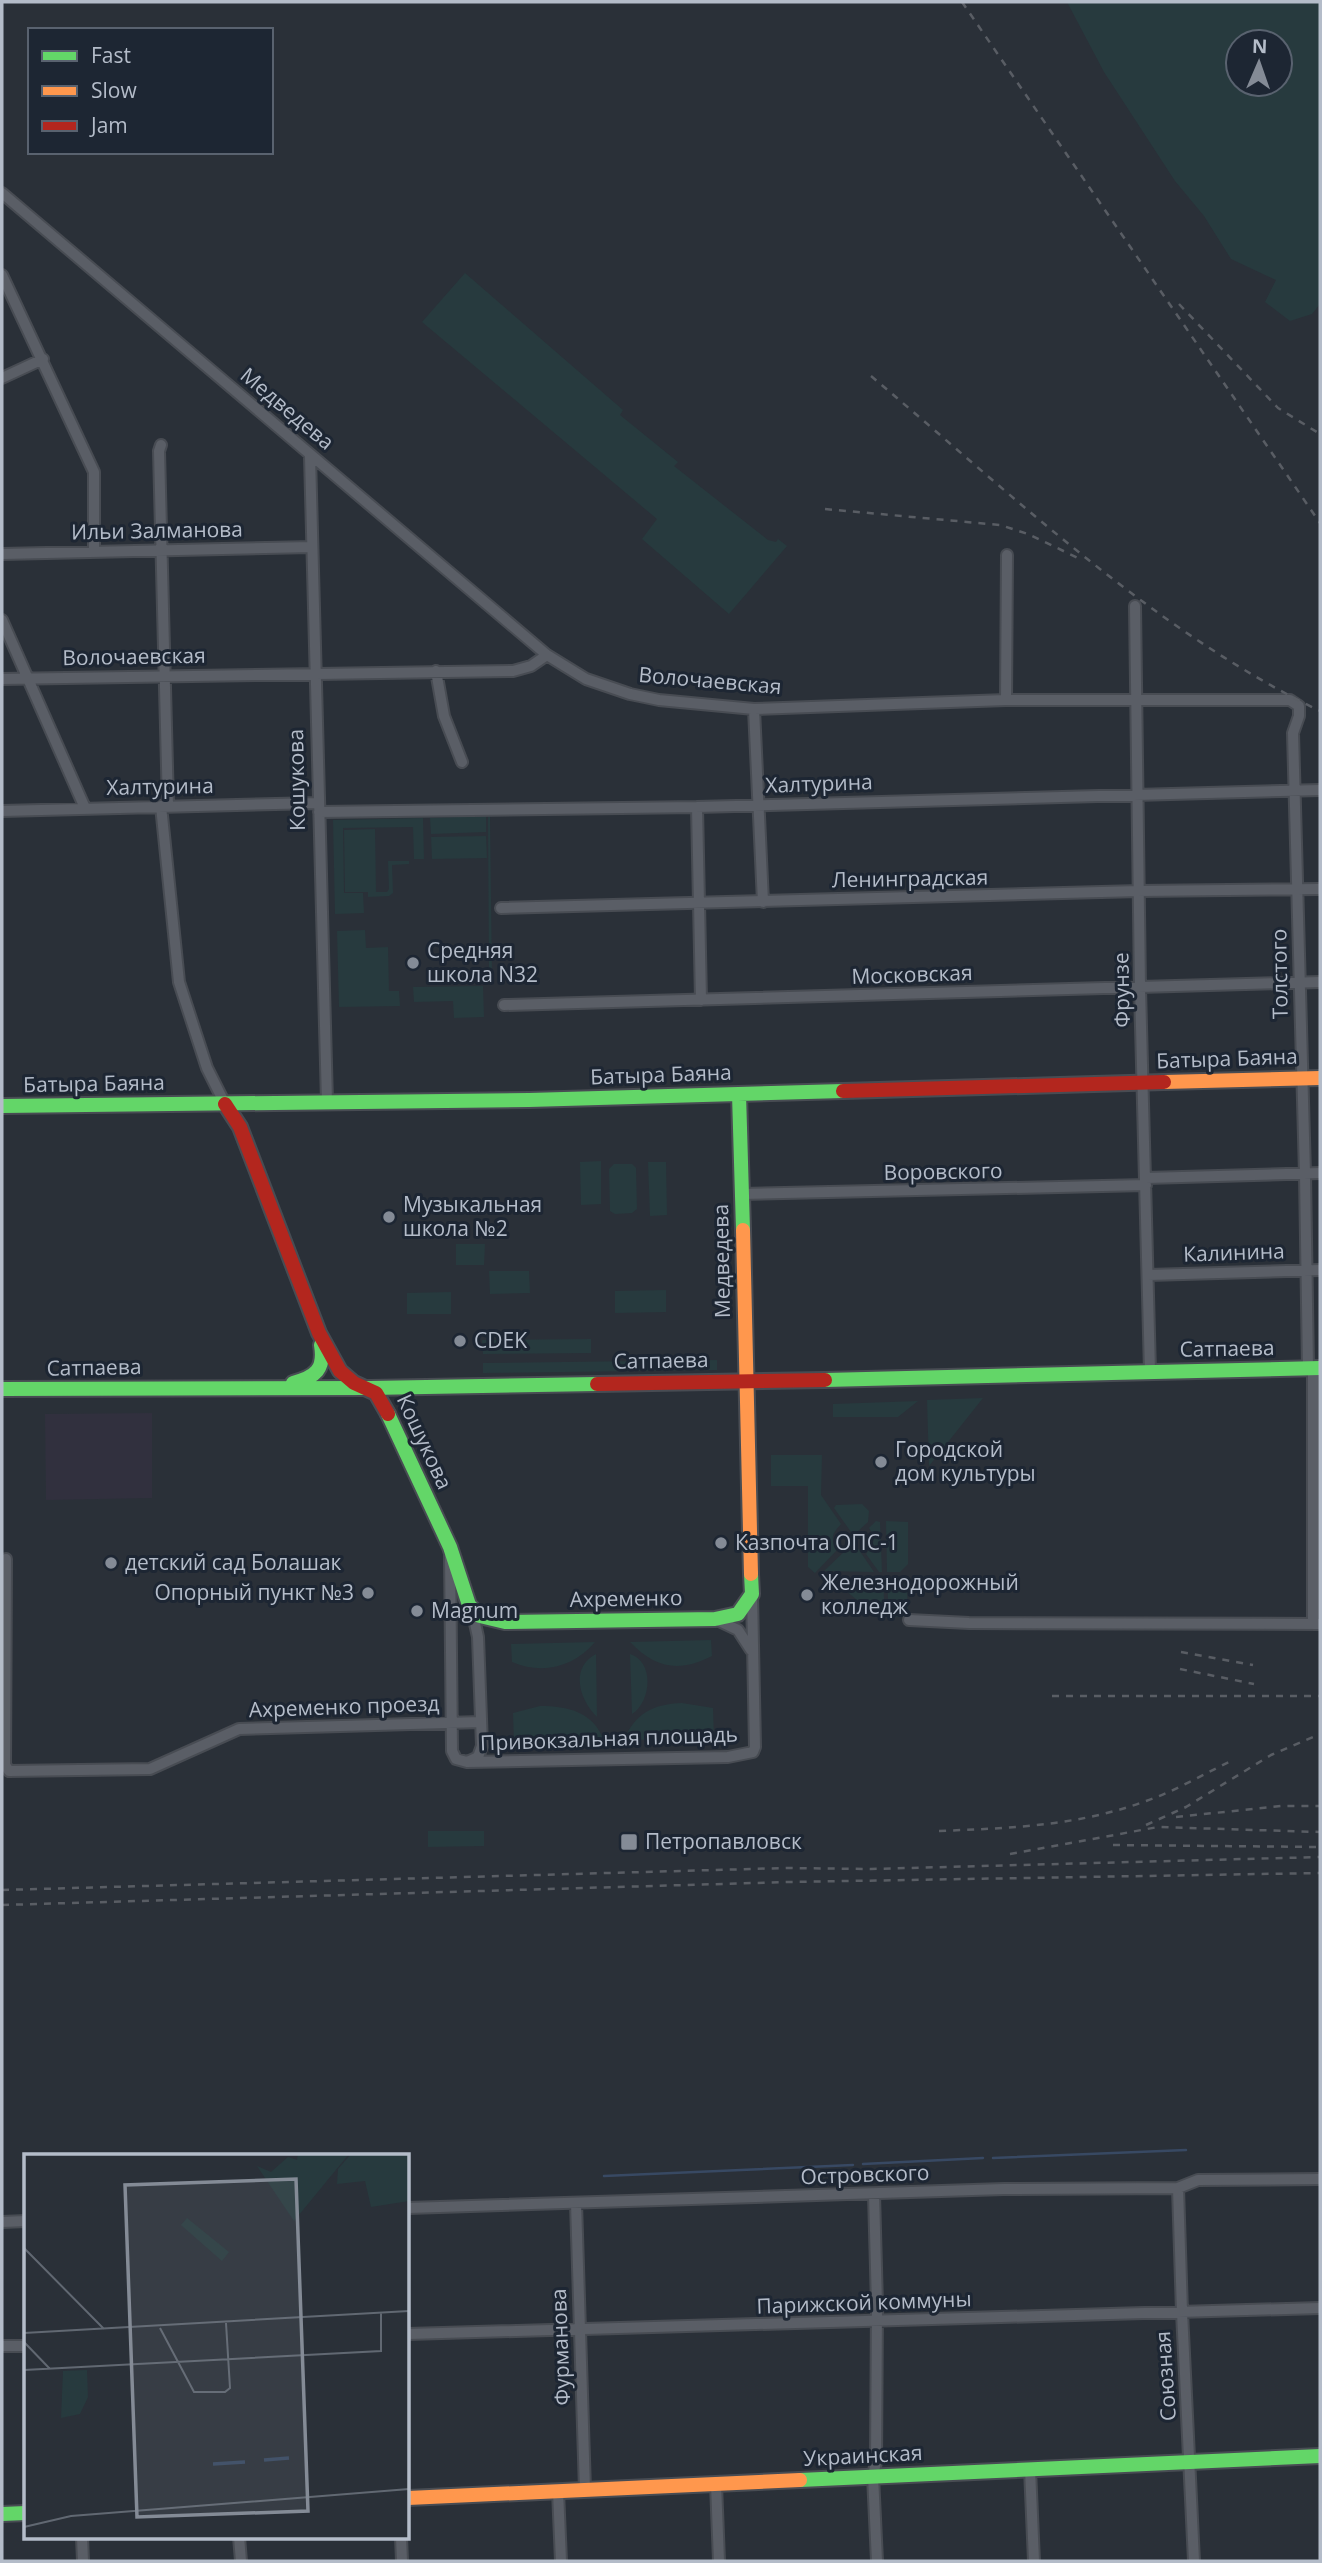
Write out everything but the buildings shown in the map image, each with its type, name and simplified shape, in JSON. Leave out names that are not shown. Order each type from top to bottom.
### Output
[{"type":"street","name":"Медведева","points":[[2,193],[547,655]]},
{"type":"street","points":[[2,275],[94,472],[94,551]]},
{"type":"street","points":[[2,378],[43,359]]},
{"type":"street","points":[[161,445],[165,806],[178,982],[207,1068],[225,1104]]},
{"type":"street","name":"Кошукова","points":[[310,456],[327,1102]]},
{"type":"street","name":"Ильи Залманова","points":[[2,554],[312,547]]},
{"type":"street","points":[[1006,700],[1007,555]]},
{"type":"street","name":"Фрунзе","points":[[1135,606],[1140,988],[1150,1372]]},
{"type":"street","points":[[2,620],[85,808]]},
{"type":"street","name":"Волочаевская","points":[[2,679],[523,669],[547,655],[586,679],[630,694],[659,700],[754,709],[1006,700],[1279,699],[1300,706]]},
{"type":"street","points":[[436,671],[444,716],[462,762]]},
{"type":"street","name":"Толстого","points":[[1300,706],[1293,733],[1294,790],[1307,1270],[1314,1368],[1317,1624]]},
{"type":"street","points":[[754,709],[763,902]]},
{"type":"street","name":"Халтурина","points":[[2,811],[165,806],[697,807],[1320,790]]},
{"type":"street","points":[[697,807],[701,1000]]},
{"type":"street","name":"Ленинградская","points":[[501,908],[1139,891],[1320,889]]},
{"type":"street","name":"Московская","points":[[504,1005],[1320,982]]},
{"type":"street","name":"Батыра Баяна","points":[[2,1106],[739,1094],[1320,1078]]},
{"type":"street","name":"Медведева","points":[[739,1094],[752,1594]]},
{"type":"street","points":[[240,1127],[237,1109],[252,1103]]},
{"type":"street","name":"Кошукова","points":[[225,1104],[240,1127],[319,1333],[350,1381],[370,1388],[381,1400],[450,1547],[471,1608]]},
{"type":"street","name":"Воровского","points":[[741,1195],[1320,1173]]},
{"type":"street","name":"Калинина","points":[[1148,1275],[1320,1270]]},
{"type":"street","points":[[274,1387],[307,1380],[320,1371],[323,1360],[319,1333]]},
{"type":"street","points":[[320,1388],[335,1380],[337,1372],[334,1360]]},
{"type":"street","name":"Сатпаева","points":[[2,1389],[370,1388],[1314,1368]]},
{"type":"street","name":"Кошукова","points":[[450,1547],[448,1584],[453,1754],[456,1759],[467,1762]]},
{"type":"street","name":"Ахременко проезд","points":[[6,1559],[5,1765],[9,1771],[149,1769],[239,1729],[481,1722]]},
{"type":"street","points":[[752,1594],[753,1655]]},
{"type":"street","name":"Ахременко","points":[[471,1608],[478,1616],[506,1622],[716,1619],[738,1614],[752,1594]]},
{"type":"street","points":[[467,1762],[474,1760],[481,1752],[478,1646],[471,1608]]},
{"type":"street","points":[[716,1619],[738,1630],[748,1642],[753,1655]]},
{"type":"street","points":[[909,1620],[970,1623],[1317,1624]]},
{"type":"street","points":[[478,1646],[490,1629],[506,1622]]},
{"type":"street","name":"Привокзальная площадь","points":[[467,1762],[728,1757],[753,1752],[753,1655]]},
{"type":"street","name":"Островского","points":[[410,2208],[1004,2189],[1178,2188],[1198,2179],[1320,2179]]},
{"type":"street","name":"Союзная","points":[[1178,2188],[1181,2312],[1191,2461],[1194,2561]]},
{"type":"street","points":[[874,2194],[877,2322],[876,2462],[873,2476],[877,2561]]},
{"type":"street","name":"Фурманова","points":[[576,2203],[585,2490]]},
{"type":"street","points":[[2,2222],[24,2221]]},
{"type":"street","name":"Парижской коммуны","points":[[410,2334],[1320,2308]]},
{"type":"street","points":[[2,2346],[24,2346]]},
{"type":"street","name":"Украинская","points":[[410,2498],[1320,2456]]},
{"type":"street","points":[[1030,2469],[1034,2561]]},
{"type":"street","points":[[716,2484],[719,2561]]},
{"type":"street","points":[[558,2491],[561,2561]]},
{"type":"street","points":[[2,2514],[24,2513]]},
{"type":"street","points":[[82,2538],[83,2561]]},
{"type":"street","points":[[239,2538],[241,2561]]},
{"type":"street","points":[[401,2538],[402,2561]]},
{"type":"shaded area","points":[[152,1413],[152,1498],[46,1500],[45,1414]]},
{"type":"green space","points":[[1067,2],[1320,2],[1320,304],[1312,314],[1290,321],[1265,302],[1276,280],[1231,259],[1204,216],[1175,181],[1104,72]]},
{"type":"green space","points":[[465,273],[623,410],[620,415],[678,462],[674,466],[768,540],[776,542],[778,539],[787,546],[729,614],[642,539],[657,519],[422,322]]},
{"type":"green space","points":[[486,816],[486,832],[431,834],[430,818]]},
{"type":"green space","points":[[488,816],[490,817],[492,977],[489,977]]},
{"type":"green space","points":[[423,818],[424,859],[414,859],[413,827],[343,828],[344,893],[363,893],[364,913],[335,914],[333,820]]},
{"type":"green space","points":[[375,829],[376,892],[387,892],[389,889],[388,861],[409,861],[409,864],[392,865],[393,893],[389,896],[368,897],[368,892],[345,892],[344,830]]},
{"type":"green space","points":[[486,836],[487,858],[432,859],[431,837]]},
{"type":"green space","points":[[365,930],[366,948],[388,947],[389,991],[399,991],[400,1006],[339,1007],[337,931]]},
{"type":"green space","points":[[483,986],[484,1017],[454,1018],[453,1001],[414,1002],[413,987]]},
{"type":"green space","points":[[601,1161],[601,1204],[581,1205],[580,1162]]},
{"type":"green space","points":[[648,1162],[666,1162],[667,1215],[650,1216]]},
{"type":"green space","points":[[614,1164],[632,1164],[636,1168],[637,1209],[632,1213],[615,1214],[610,1211],[609,1169]]},
{"type":"green space","points":[[456,1244],[485,1244],[484,1265],[456,1265]]},
{"type":"green space","points":[[489,1271],[529,1271],[530,1293],[490,1294]]},
{"type":"green space","points":[[666,1290],[666,1312],[615,1313],[615,1291]]},
{"type":"green space","points":[[451,1292],[451,1314],[407,1314],[407,1293]]},
{"type":"green space","points":[[591,1339],[591,1353],[483,1354],[482,1340]]},
{"type":"green space","points":[[717,1360],[717,1370],[483,1373],[483,1363]]},
{"type":"green space","points":[[983,1398],[929,1466],[927,1400]]},
{"type":"green space","points":[[918,1401],[898,1417],[833,1417],[833,1404]]},
{"type":"green space","points":[[771,1455],[822,1455],[821,1495],[841,1524],[833,1536],[837,1550],[815,1573],[808,1567],[808,1486],[771,1486]]},
{"type":"green space","points":[[862,1504],[869,1511],[868,1522],[857,1532],[851,1532],[834,1508],[836,1505]]},
{"type":"green space","points":[[876,1521],[880,1522],[882,1572],[879,1572],[866,1554],[874,1541],[869,1528]]},
{"type":"green space","points":[[886,1521],[908,1522],[908,1564],[900,1572],[887,1572]]},
{"type":"green space","points":[[849,1547],[857,1547],[874,1572],[824,1571]]},
{"type":"green space","points":[[883,1580],[885,1617],[877,1617],[838,1584],[838,1581]]},
{"type":"green space","points":[[887,1580],[901,1580],[907,1586],[908,1617],[889,1617]]},
{"type":"green space","points":[[711,1640],[712,1656],[689,1665],[678,1666],[649,1658],[630,1642]]},
{"type":"green space","points":[[595,1642],[578,1657],[557,1666],[535,1668],[512,1662],[511,1644]]},
{"type":"green space","points":[[596,1654],[597,1717],[586,1702],[580,1685],[582,1668]]},
{"type":"green space","points":[[630,1654],[644,1665],[648,1682],[643,1701],[632,1714]]},
{"type":"green space","points":[[682,1703],[713,1708],[714,1739],[624,1740],[634,1723],[647,1712],[663,1705]]},
{"type":"green space","points":[[540,1706],[570,1709],[587,1717],[600,1731],[604,1741],[514,1744],[513,1713]]},
{"type":"green space","points":[[428,1831],[484,1831],[484,1846],[428,1847]]},
{"type":"waterway","points":[[993,2158],[1186,2150]]},
{"type":"waterway","points":[[863,2164],[983,2158]]},
{"type":"waterway","points":[[604,2176],[853,2165]]},
{"type":"railway","points":[[962,2],[1320,523]]},
{"type":"railway","points":[[1179,304],[1278,408],[1320,434]]},
{"type":"railway","points":[[871,376],[1031,513],[1141,601],[1258,678],[1320,711]]},
{"type":"railway","points":[[825,509],[1000,525],[1028,534],[1078,558]]},
{"type":"railway","points":[[1181,1652],[1253,1665]]},
{"type":"railway","points":[[1180,1669],[1254,1684]]},
{"type":"railway","points":[[1052,1696],[1320,1696]]},
{"type":"railway","points":[[1146,1825],[1186,1807],[1271,1755],[1320,1734]]},
{"type":"railway","points":[[939,1831],[1018,1827],[1095,1816],[1157,1797],[1229,1762]]},
{"type":"railway","points":[[1176,1817],[1281,1806],[1320,1806]]},
{"type":"railway","points":[[1010,1854],[1158,1827],[1320,1832]]},
{"type":"railway","points":[[1113,1845],[1320,1847]]},
{"type":"railway","points":[[2,1890],[786,1868],[871,1869],[1320,1857]]},
{"type":"railway","points":[[2,1905],[789,1882],[1320,1873]]},
{"type":"traffic: fast","points":[[2,1106],[529,1100],[843,1091]]},
{"type":"traffic: fast","points":[[739,1094],[743,1230]]},
{"type":"traffic: fast","points":[[293,1383],[308,1378],[317,1371],[322,1360],[321,1345]]},
{"type":"traffic: fast","points":[[825,1380],[1320,1368]]},
{"type":"traffic: fast","points":[[2,1389],[597,1384]]},
{"type":"traffic: fast","points":[[388,1414],[450,1547],[469,1605],[480,1616],[505,1622],[715,1619],[738,1614],[752,1594],[751,1574]]},
{"type":"traffic: fast","points":[[800,2480],[1320,2456]]},
{"type":"traffic: fast","points":[[2,2514],[24,2513]]},
{"type":"traffic: slow","points":[[1164,1082],[1320,1078]]},
{"type":"traffic: slow","points":[[743,1230],[751,1574]]},
{"type":"traffic: slow","points":[[410,2498],[800,2480]]},
{"type":"traffic: jam","points":[[843,1091],[1164,1082]]},
{"type":"traffic: jam","points":[[225,1104],[240,1127],[319,1333],[340,1371],[354,1383],[376,1393],[388,1414]]},
{"type":"traffic: jam","points":[[597,1384],[825,1380]]},
{"type":"place","name":"Средняя школа N32","points":[[413,963]]},
{"type":"place","name":"Музыкальная школа №2","points":[[389,1217]]},
{"type":"place","name":"CDEK","points":[[460,1341]]},
{"type":"place","name":"Городской дом культуры","points":[[881,1462]]},
{"type":"place","name":"Казпочта ОПС-1","points":[[721,1543]]},
{"type":"place","name":"детский сад Болашак","points":[[111,1563]]},
{"type":"place","name":"Опорный пункт №3","points":[[368,1593]]},
{"type":"place","name":"Железнодорожный колледж","points":[[807,1595]]},
{"type":"place","name":"Magnum","points":[[417,1611]]},
{"type":"place","name":"Петропавловск","points":[[629,1842]]}]
